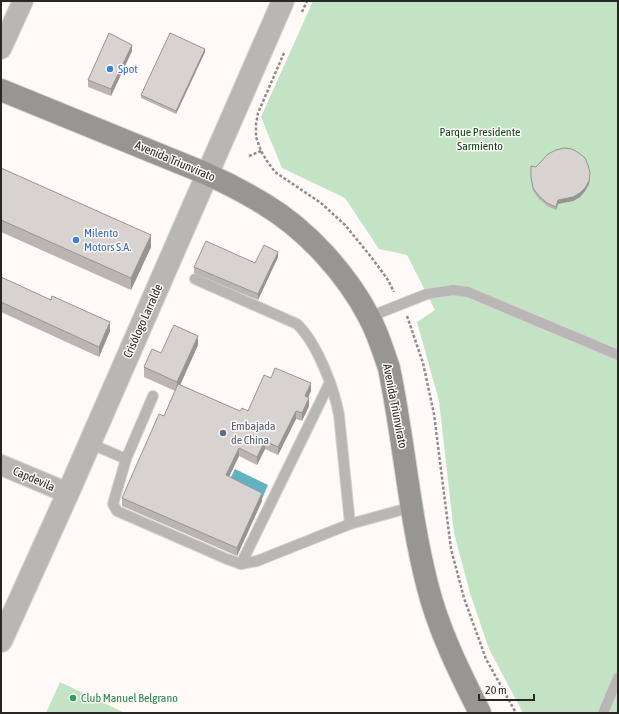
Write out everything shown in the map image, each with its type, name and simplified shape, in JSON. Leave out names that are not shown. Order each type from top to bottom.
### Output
[{"type":"main road","name":"Avenida Triunvirato","points":[[1,90],[208,174],[265,204],[294,224],[335,266],[369,317],[389,368],[412,507],[427,585],[438,622],[456,664],[480,713]]},
{"type":"street","points":[[1,49],[23,1]]},
{"type":"street","name":"Crisólogo Larralde","points":[[1,641],[68,493],[283,1]]},
{"type":"street","name":"Capdevila","points":[[1,465],[68,493]]},
{"type":"lane","points":[[195,279],[297,324],[305,332],[330,382],[336,398],[350,524]]},
{"type":"lane","points":[[369,317],[427,294],[453,290],[468,292],[618,355]]},
{"type":"lane","points":[[241,564],[330,382]]},
{"type":"lane","points":[[153,396],[126,459],[113,504],[117,512],[241,564],[258,561],[350,524],[412,507]]},
{"type":"lane","points":[[90,443],[126,459]]},
{"type":"lane","points":[[603,713],[618,678]]},
{"type":"path","points":[[249,156],[261,151]]},
{"type":"green space","name":"Parque Presidente Sarmiento","points":[[313,1],[618,1],[618,713],[523,713],[489,649],[470,593],[454,533],[439,401],[417,322],[435,310],[407,255],[379,249],[345,198],[282,168],[261,117]]},
{"type":"green space","name":"Club Manuel Belgrano","points":[[60,682],[125,713],[46,713]]},
{"type":"water","points":[[235,469],[268,485],[262,499],[228,483]]},
{"type":"building","name":"Spot","points":[[109,33],[132,45],[111,89],[88,80]]},
{"type":"building","points":[[170,33],[205,49],[176,111],[141,95]]},
{"type":"building","points":[[564,148],[572,149],[585,158],[590,173],[589,181],[580,193],[573,197],[558,200],[556,207],[547,203],[533,188],[531,166],[536,167],[548,154]]},
{"type":"building","name":"Milento Motors S.A.","points":[[1,168],[151,235],[131,278],[1,220]]},
{"type":"building","points":[[206,241],[255,263],[264,245],[278,252],[258,294],[194,267]]},
{"type":"building","points":[[1,277],[51,300],[52,296],[110,322],[99,347],[1,302]]},
{"type":"building","points":[[174,325],[198,336],[177,382],[144,367],[152,349],[161,353]]},
{"type":"building","points":[[275,368],[311,383],[305,396],[309,398],[302,413],[296,411],[278,447],[265,441],[257,457],[239,448],[226,475],[262,493],[237,548],[122,498],[159,414],[164,416],[178,384],[240,411],[242,408],[248,411],[264,375],[271,378]]},
{"type":"place","name":"Spot","points":[[110,69]]},
{"type":"place","name":"Milento Motors S.A.","points":[[76,240]]},
{"type":"place","name":"Embajada de China","points":[[223,433]]},
{"type":"place","name":"Club Manuel Belgrano","points":[[73,698]]}]
